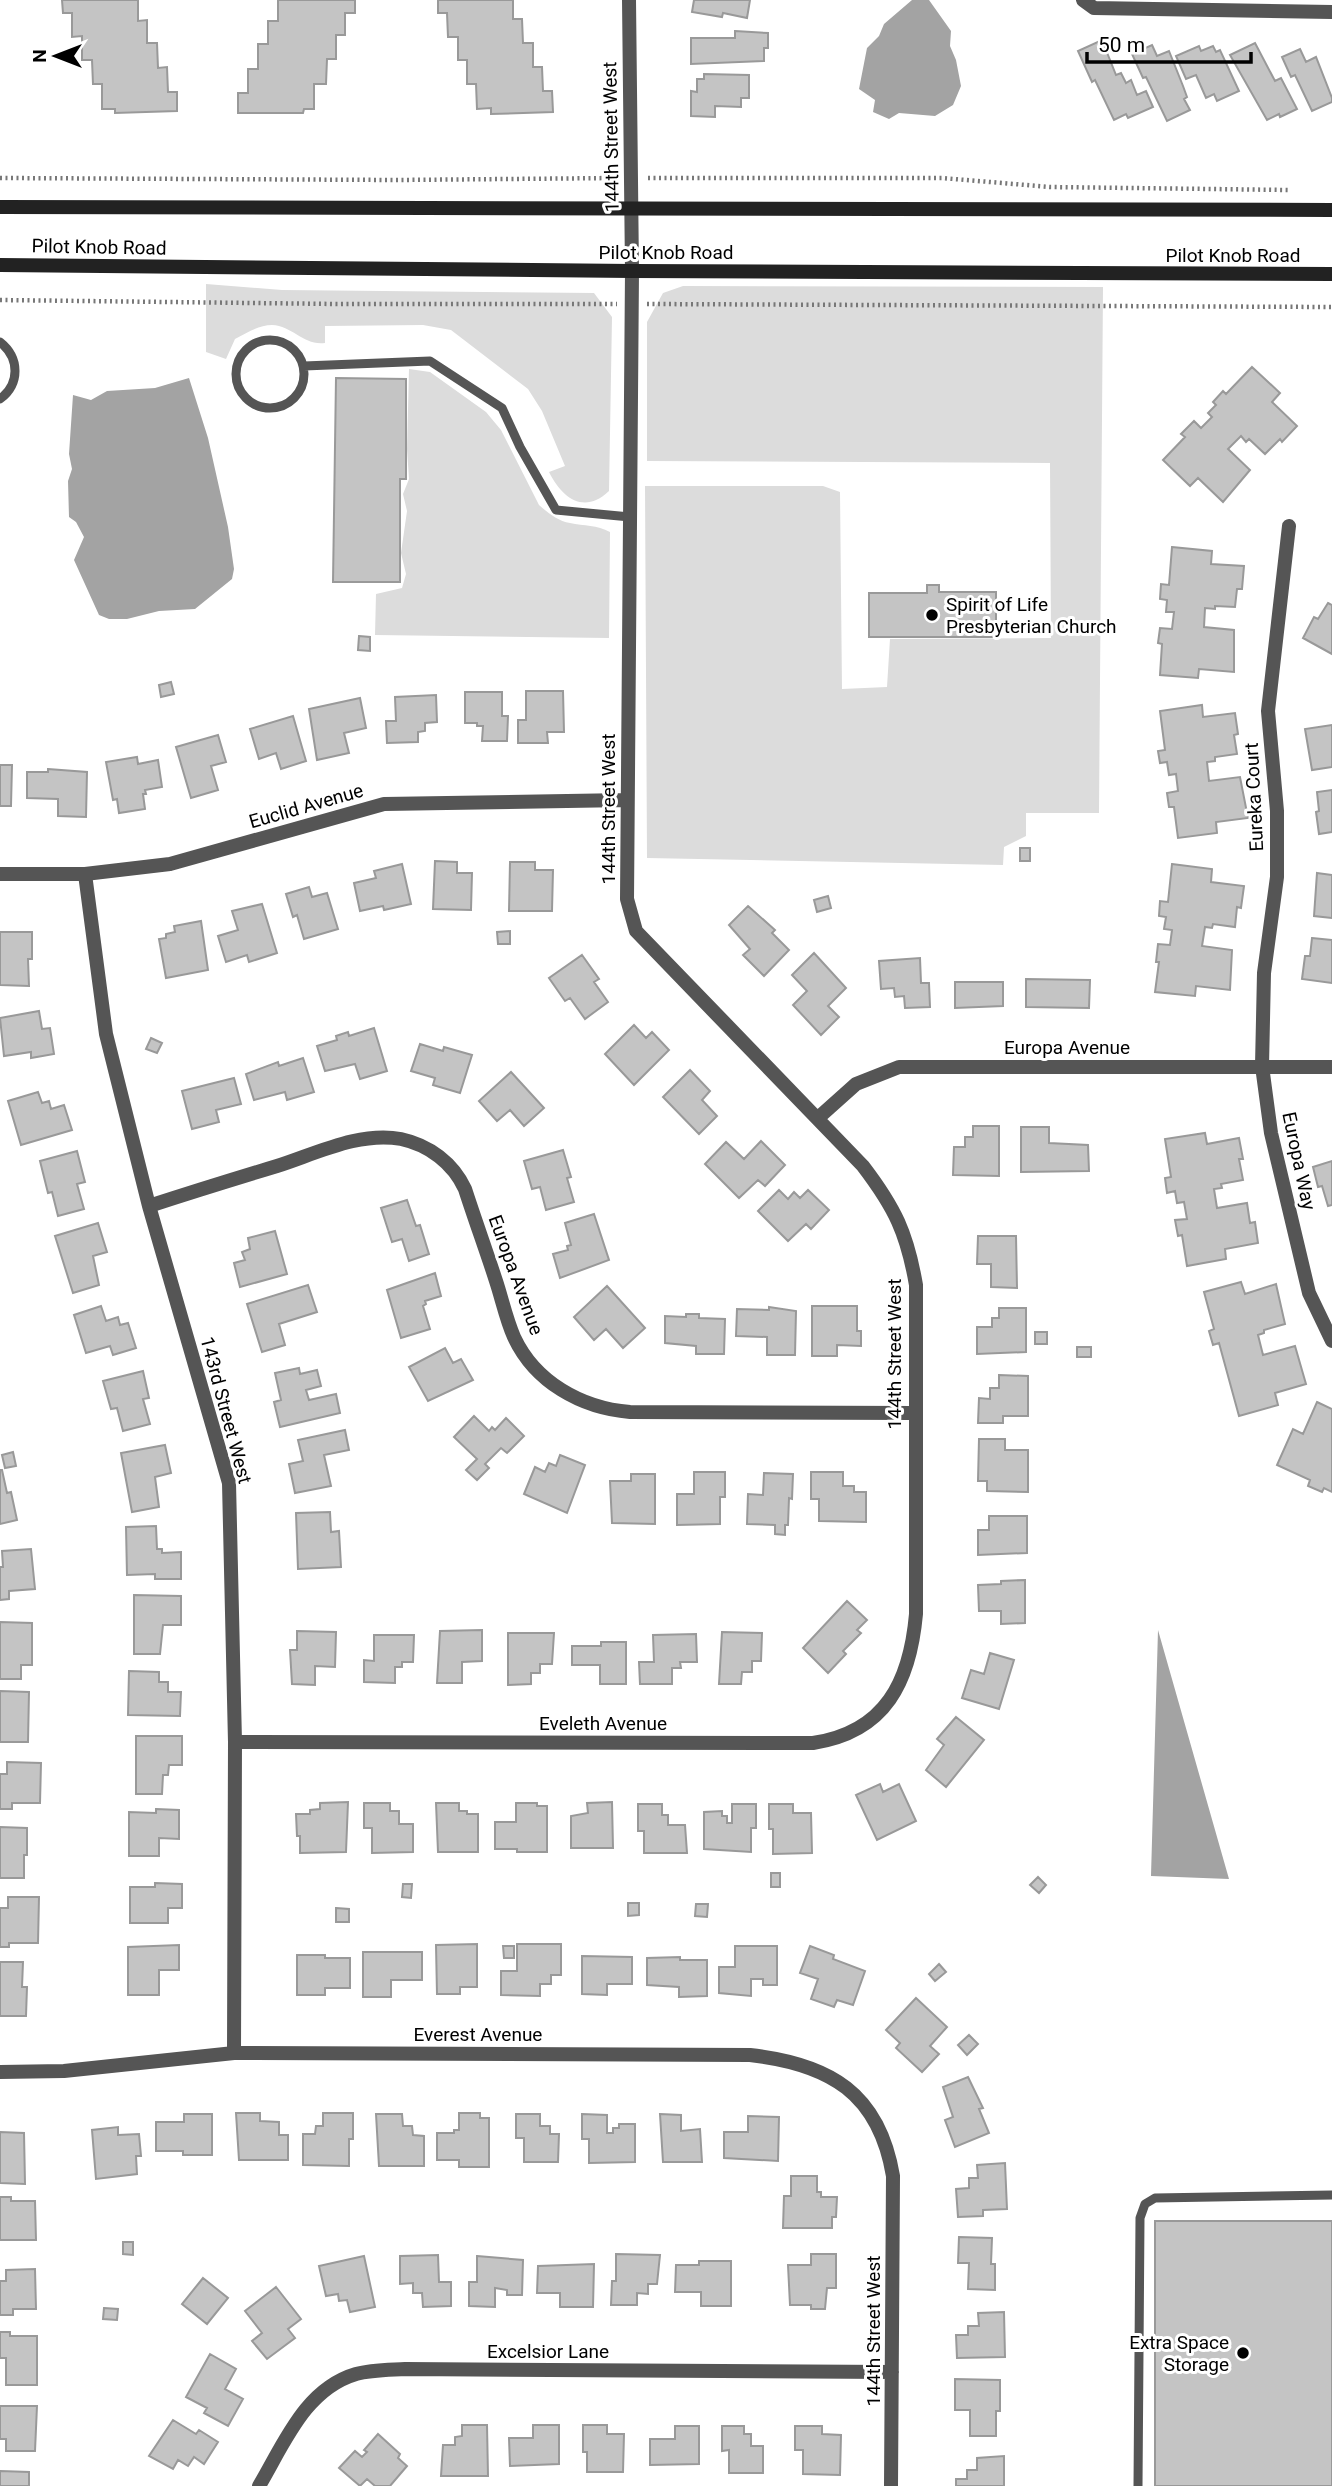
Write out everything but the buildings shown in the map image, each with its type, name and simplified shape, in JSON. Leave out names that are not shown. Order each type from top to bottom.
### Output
[{"type":"main road","name":"Pilot Knob Road","points":[[0,207],[1332,210]]},
{"type":"main road","name":"Pilot Knob Road","points":[[0,265],[1332,274]]},
{"type":"street","name":"144th Street West","points":[[629,0],[632,304],[627,899],[636,931],[863,1166],[884,1194],[906,1236],[916,1285],[914,1638]]},
{"type":"street","points":[[1083,0],[1094,8],[1332,12]]},
{"type":"street","name":"Eureka Court","points":[[1262,1066],[1264,973],[1277,877],[1277,811],[1268,712],[1289,526]]},
{"type":"street","name":"Euclid Avenue","points":[[0,874],[85,874],[170,863],[384,804],[626,800]]},
{"type":"street","name":"143rd Street West","points":[[85,874],[106,1034],[149,1206],[229,1483],[235,1741],[234,2053]]},
{"type":"street","name":"Europa Way","points":[[1262,1066],[1271,1133],[1309,1293],[1332,1341]]},
{"type":"street","name":"Europa Avenue","points":[[818,1118],[856,1084],[899,1067],[1332,1067]]},
{"type":"street","name":"Europa Avenue","points":[[149,1206],[359,1140],[399,1139],[433,1152],[458,1175],[514,1336],[535,1368],[563,1391],[607,1410],[629,1412],[914,1413]]},
{"type":"street","name":"Eveleth Avenue","points":[[235,1741],[830,1741],[866,1723],[894,1696],[902,1680],[914,1638]]},
{"type":"street","name":"Everest Avenue","points":[[0,2072],[64,2071],[234,2053],[772,2057],[819,2071],[842,2084],[862,2103],[883,2134],[893,2176]]},
{"type":"street","name":"144th Street West","points":[[891,2486],[893,2176]]},
{"type":"street","name":"Excelsior Lane","points":[[259,2486],[295,2423],[313,2400],[325,2389],[358,2374],[404,2369],[892,2372]]},
{"type":"lane","points":[[273,339],[293,347],[304,366],[305,378],[301,389],[295,399],[285,406],[261,407],[242,394],[237,383],[238,362],[252,345],[262,340],[273,339]]},
{"type":"lane","points":[[0,342],[10,352],[16,372],[13,384],[0,399]]},
{"type":"lane","points":[[304,366],[430,361],[502,408],[520,447],[556,510],[629,517]]},
{"type":"lane","points":[[1138,2486],[1140,2218],[1145,2204],[1155,2198],[1332,2195]]},
{"type":"path","points":[[0,178],[942,178],[1049,187],[1291,190]]},
{"type":"path","points":[[0,300],[336,304],[1332,307]]},
{"type":"shaded area","points":[[912,0],[929,0],[951,31],[950,46],[961,86],[953,105],[935,116],[899,113],[889,119],[873,112],[875,100],[859,89],[867,48],[879,36],[884,24]]},
{"type":"shaded area","points":[[206,284],[282,290],[594,293],[612,317],[609,491],[591,502],[582,502],[567,496],[560,489],[549,472],[565,466],[542,411],[528,389],[451,330],[423,325],[325,326],[325,343],[318,343],[279,326],[267,325],[235,339],[226,359],[206,352]]},
{"type":"shaded area","points":[[683,286],[1103,287],[1099,813],[1026,813],[1026,836],[1004,847],[1003,865],[647,858],[645,486],[823,486],[840,492],[842,689],[887,687],[890,639],[1051,638],[1050,463],[647,461],[647,322],[663,293]]},
{"type":"shaded area","points":[[409,369],[430,372],[486,412],[501,430],[539,505],[546,511],[566,522],[610,532],[609,638],[375,635],[376,594],[402,588],[406,574],[401,553],[407,511],[403,494],[409,479]]},
{"type":"shaded area","points":[[189,378],[208,438],[228,527],[234,569],[232,579],[195,609],[159,611],[127,619],[109,619],[99,615],[74,560],[84,537],[76,522],[69,517],[68,481],[72,469],[69,454],[73,395],[91,400],[107,391],[155,388]]},
{"type":"shaded area","points":[[1158,1630],[1229,1879],[1151,1876]]},
{"type":"place","name":"Spirit of Life Presbyterian Church","points":[[932,615]]},
{"type":"place","name":"Extra Space Storage","points":[[1243,2353]]}]
